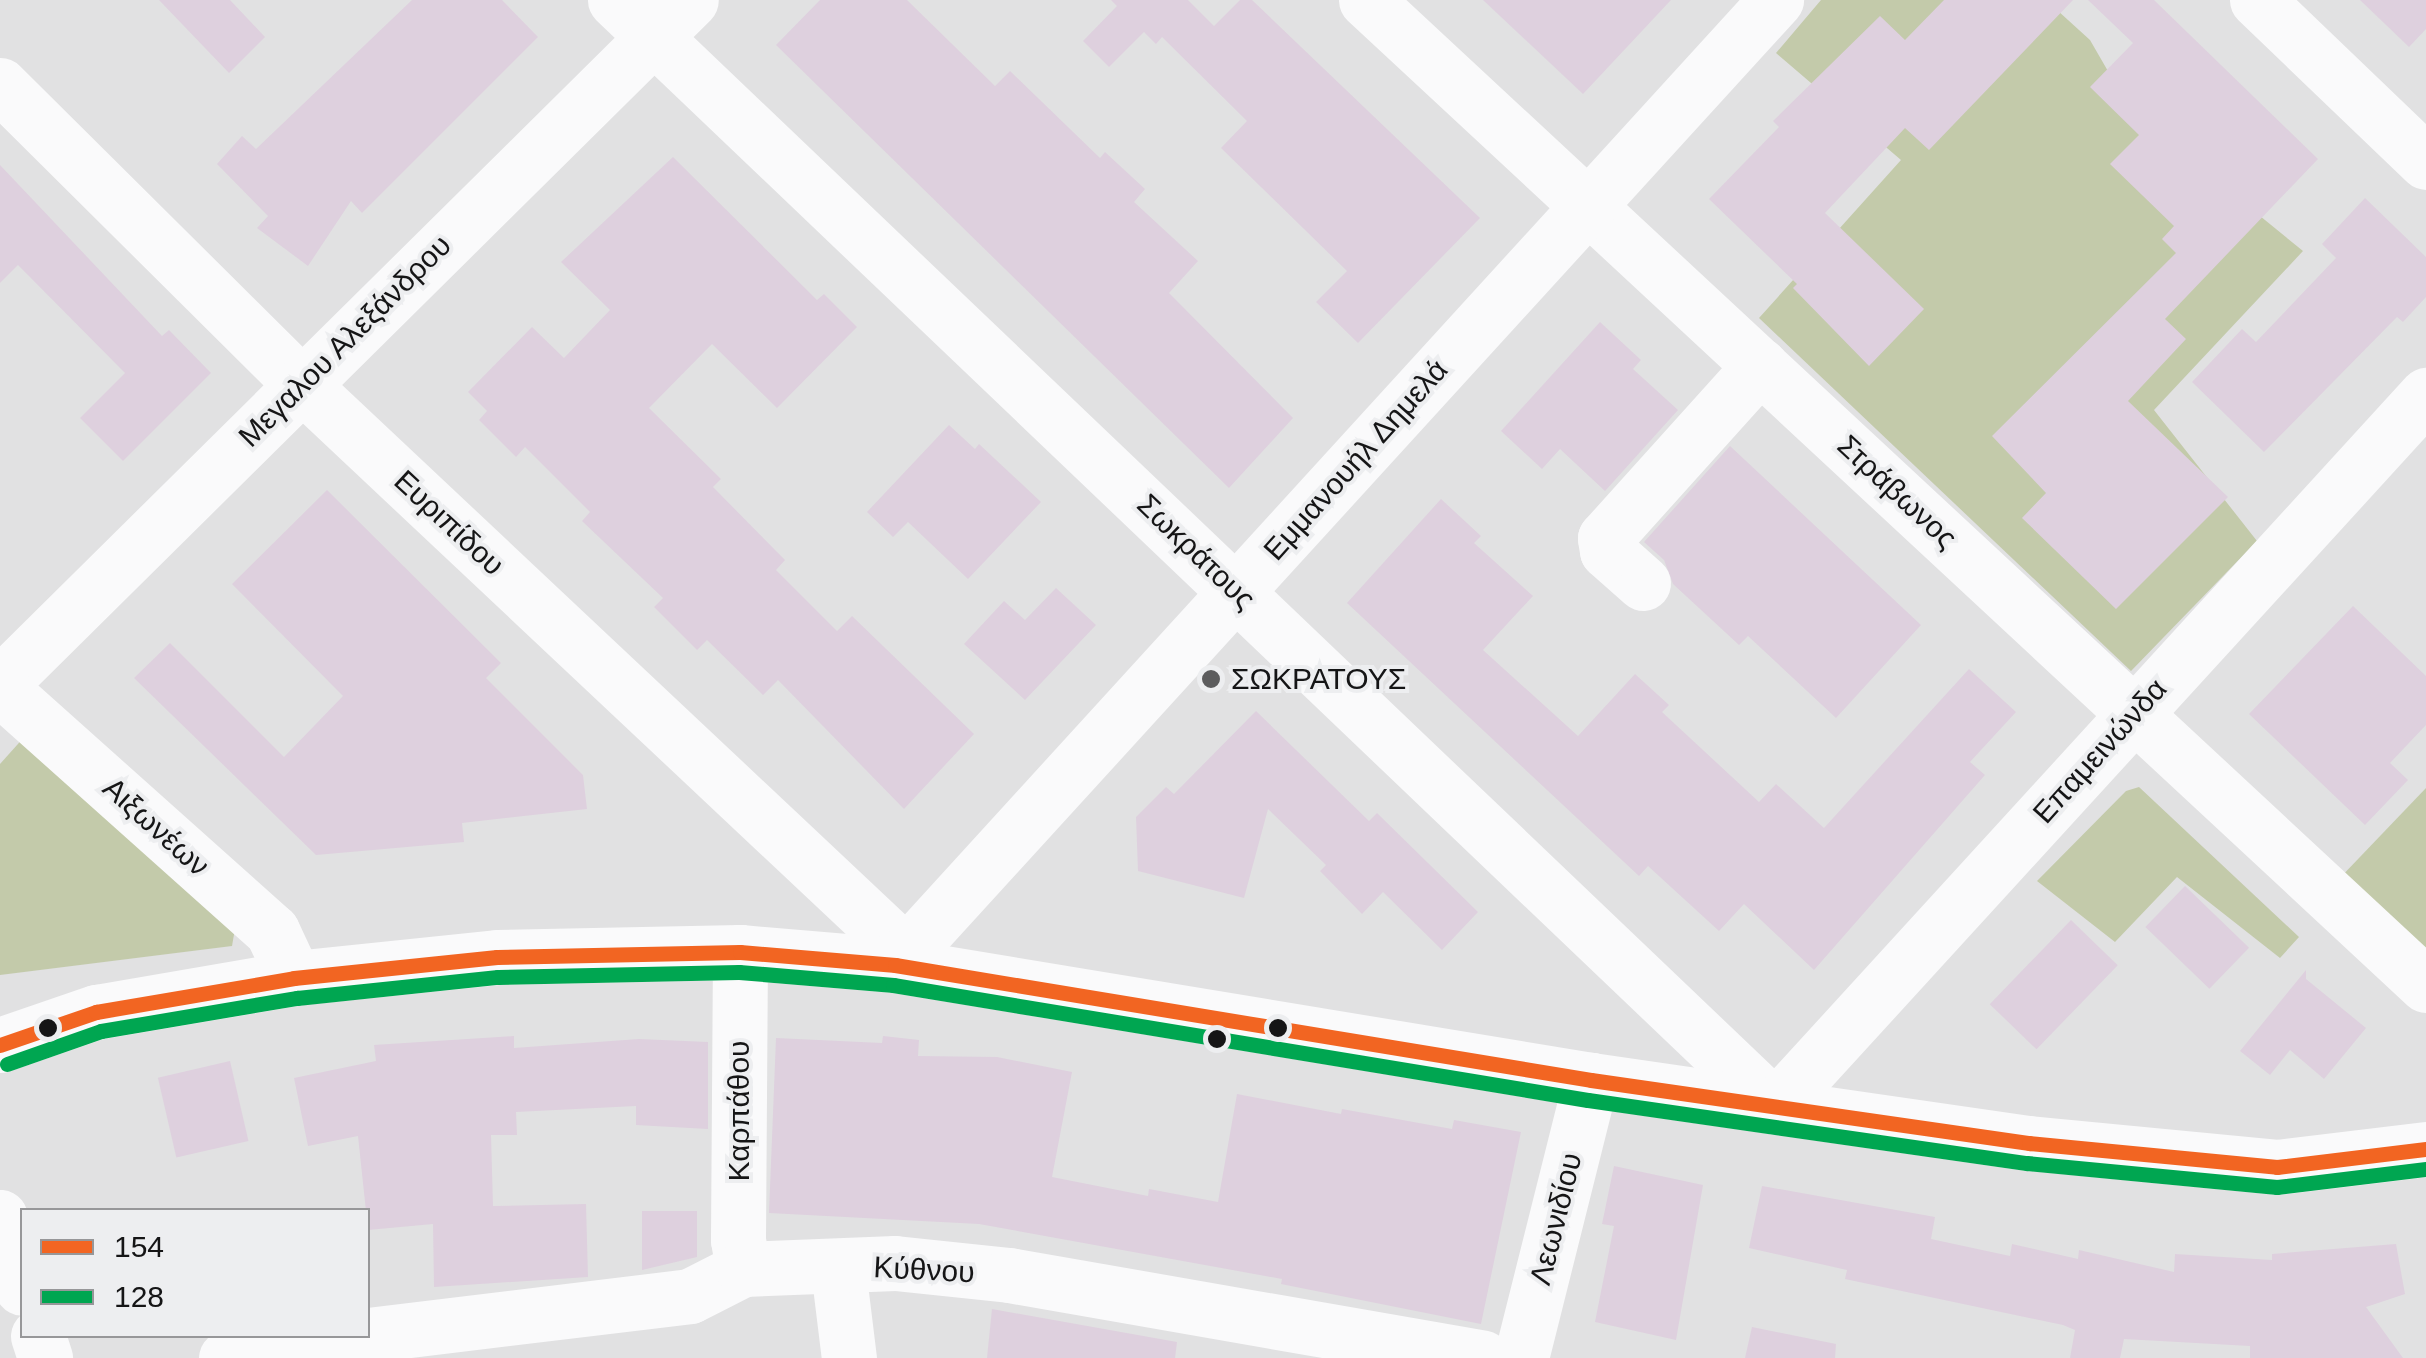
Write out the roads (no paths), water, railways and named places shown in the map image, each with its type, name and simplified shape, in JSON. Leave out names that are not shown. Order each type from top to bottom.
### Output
[{"type":"street","name":"Σωκράτους","points":[[614,0],[672,19],[1237,591],[1775,1106]]},
{"type":"street","name":"Στράβωνος","points":[[1366,0],[1586,208],[2136,711],[2426,985]]},
{"type":"street","name":"Εμμανουήλ Δημελά","points":[[901,959],[1776,0]]},
{"type":"street","points":[[2280,8],[2426,162]]},
{"type":"street","name":"Μεγαλου Αλεξάνδρου","points":[[0,686],[672,19]]},
{"type":"street","name":"Ευριπίδου","points":[[0,85],[301,384],[901,959]]},
{"type":"street","points":[[1643,583],[1607,551],[1605,538],[1760,366]]},
{"type":"street","name":"Επαμεινώνδα","points":[[1775,1106],[2426,395]]},
{"type":"street","name":"Αιξωνέων","points":[[0,686],[272,931],[294,978]]},
{"type":"street","points":[[0,1045],[96,1012],[294,978],[497,957],[740,952],[901,959],[1591,1080],[2030,1142],[2277,1166],[2426,1149]]},
{"type":"street","name":"Καρπάθου","points":[[740,952],[738,1240],[743,1269]]},
{"type":"street","name":"Λεωνιδίου","points":[[1522,1358],[1591,1080]]},
{"type":"street","points":[[0,1216],[20,1281]]},
{"type":"street","name":"Κύθνου","points":[[370,1334],[690,1296],[743,1269],[838,1269],[895,1263],[1010,1274],[1483,1358]]},
{"type":"street","points":[[838,1269],[849,1358]]},
{"type":"street","name":"Κύθνου","points":[[226,1358],[347,1338]]},
{"type":"place","name":"ΣΩΚΡΑΤΟΥΣ","points":[[1211,679]]}]
